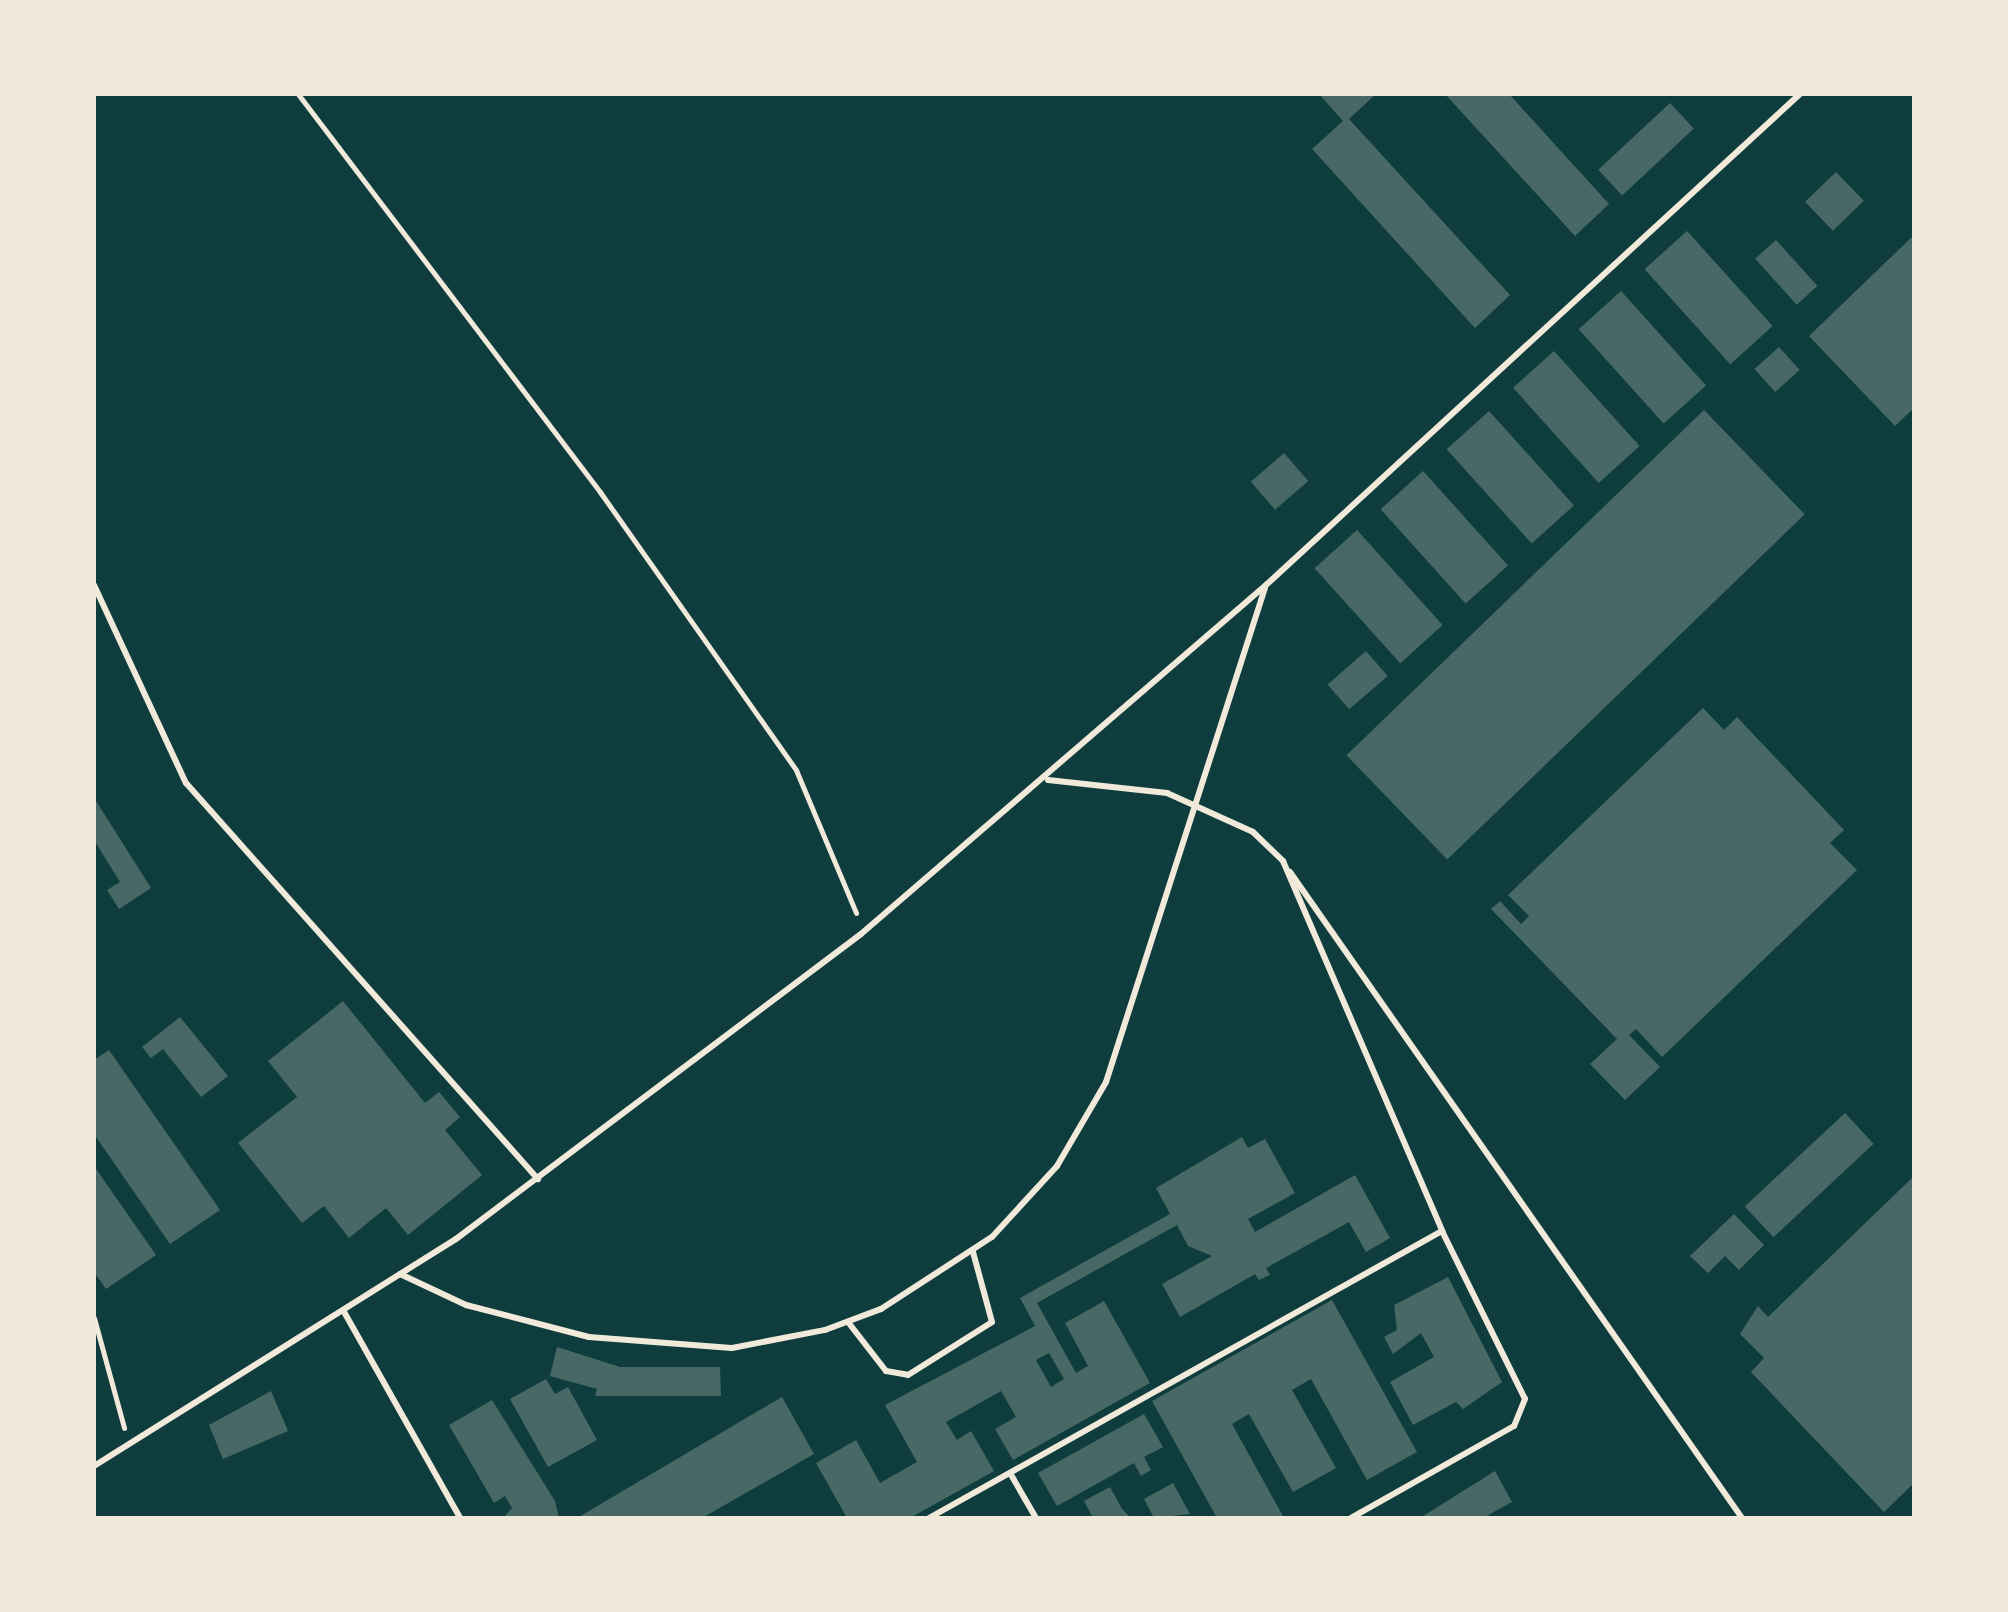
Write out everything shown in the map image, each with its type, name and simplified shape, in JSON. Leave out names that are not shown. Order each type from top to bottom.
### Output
[{"type":"lane","points":[[94,1466],[400,1274],[538,1179],[861,934],[1048,780],[1266,585],[1800,94]]},
{"type":"lane","points":[[94,585],[186,783],[538,1179]]},
{"type":"lane","points":[[400,1274],[466,1305],[636,1346],[732,1348],[848,1322],[913,1293],[973,1252],[1027,1203],[1095,1103],[1197,805],[1266,585]]},
{"type":"lane","points":[[1048,780],[1167,793],[1253,832],[1283,861],[1742,1518]]},
{"type":"lane","points":[[1283,861],[1442,1231],[1525,1399],[1524,1416],[1351,1518]]},
{"type":"lane","points":[[929,1518],[1442,1231]]},
{"type":"lane","points":[[848,1322],[886,1371],[902,1376],[921,1368],[992,1322],[973,1252]]},
{"type":"lane","points":[[343,1310],[460,1518]]},
{"type":"lane","points":[[1010,1473],[1036,1518]]},
{"type":"path","points":[[298,94],[600,492],[796,770],[853,899],[861,934]]},
{"type":"path","points":[[94,1318],[128,1445]]},
{"type":"building","points":[[1319,94],[1376,94],[1349,119],[1510,295],[1475,328],[1312,149],[1343,121]]},
{"type":"building","points":[[1445,94],[1509,94],[1609,204],[1575,236]]},
{"type":"building","points":[[1670,103],[1694,129],[1622,195],[1598,170]]},
{"type":"building","points":[[1836,172],[1864,201],[1833,231],[1805,202]]},
{"type":"building","points":[[1687,231],[1773,326],[1730,364],[1645,269]]},
{"type":"building","points":[[1914,235],[1914,408],[1895,426],[1809,336]]},
{"type":"building","points":[[1776,240],[1817,286],[1797,305],[1755,259]]},
{"type":"building","points":[[1621,291],[1706,385],[1664,424],[1579,329]]},
{"type":"building","points":[[1779,347],[1800,370],[1775,392],[1754,369]]},
{"type":"building","points":[[1554,351],[1640,446],[1599,483],[1513,388]]},
{"type":"building","points":[[1704,410],[1805,514],[1447,860],[1346,755]]},
{"type":"building","points":[[1489,411],[1574,505],[1532,544],[1447,449]]},
{"type":"building","points":[[1284,453],[1308,481],[1275,510],[1251,482]]},
{"type":"building","points":[[1423,471],[1508,565],[1466,604],[1381,509]]},
{"type":"building","points":[[1357,530],[1443,625],[1400,663],[1315,568]]},
{"type":"building","points":[[1366,651],[1388,676],[1349,709],[1328,684]]},
{"type":"building","points":[[1703,708],[1724,730],[1737,717],[1844,830],[1830,843],[1857,870],[1662,1057],[1636,1029],[1629,1035],[1660,1067],[1625,1100],[1590,1064],[1617,1039],[1491,909],[1500,901],[1521,924],[1529,916],[1508,895]]},
{"type":"building","points":[[96,801],[151,888],[119,909],[107,890],[120,882],[94,840]]},
{"type":"building","points":[[343,1001],[425,1103],[439,1092],[460,1117],[445,1130],[482,1175],[408,1235],[386,1208],[349,1238],[324,1206],[302,1223],[238,1143],[297,1097],[268,1061]]},
{"type":"building","points":[[180,1017],[228,1076],[201,1097],[163,1049],[151,1058],[142,1047]]},
{"type":"building","points":[[109,1050],[220,1210],[170,1244],[94,1134],[94,1060]]},
{"type":"building","points":[[1845,1113],[1874,1144],[1773,1237],[1745,1206]]},
{"type":"building","points":[[1242,1137],[1248,1148],[1265,1139],[1295,1193],[1248,1219],[1255,1232],[1355,1175],[1390,1238],[1366,1252],[1349,1222],[1266,1268],[1270,1275],[1259,1280],[1255,1274],[1180,1317],[1162,1284],[1212,1256],[1188,1246],[1177,1225],[1037,1303],[1076,1373],[1088,1366],[1065,1323],[1104,1301],[1150,1383],[1013,1460],[995,1429],[1016,1417],[1001,1391],[946,1422],[957,1440],[971,1431],[994,1471],[910,1518],[847,1518],[816,1463],[856,1440],[880,1483],[917,1462],[885,1405],[1035,1326],[1020,1298],[1170,1214],[1156,1188]],"holes":[[[1049,1353],[1064,1379],[1051,1387],[1036,1360]]]},
{"type":"building","points":[[94,1166],[156,1255],[106,1289],[94,1272]]},
{"type":"building","points":[[1914,1176],[1914,1483],[1884,1512],[1751,1372],[1764,1358],[1740,1334],[1758,1306],[1768,1317]]},
{"type":"building","points":[[1734,1214],[1764,1245],[1739,1270],[1725,1256],[1708,1273],[1690,1256]]},
{"type":"building","points":[[1448,1277],[1502,1382],[1463,1409],[1456,1402],[1413,1425],[1390,1382],[1434,1357],[1421,1333],[1393,1354],[1384,1337],[1397,1330],[1394,1305]]},
{"type":"building","points":[[1332,1300],[1417,1452],[1367,1480],[1311,1379],[1292,1390],[1336,1468],[1293,1492],[1249,1414],[1232,1424],[1284,1518],[1217,1518],[1152,1401]]},
{"type":"building","points":[[557,1347],[620,1367],[720,1367],[721,1396],[595,1396],[597,1389],[550,1376]]},
{"type":"building","points":[[546,1379],[555,1394],[568,1387],[597,1440],[548,1467],[510,1399]]},
{"type":"building","points":[[271,1391],[288,1431],[223,1459],[209,1425]]},
{"type":"building","points":[[782,1397],[814,1454],[702,1518],[577,1518]]},
{"type":"building","points":[[492,1400],[555,1501],[559,1518],[503,1518],[512,1508],[505,1496],[494,1503],[449,1425]]},
{"type":"building","points":[[1144,1414],[1163,1447],[1144,1457],[1151,1470],[1141,1476],[1134,1463],[1057,1506],[1038,1473]]},
{"type":"building","points":[[1495,1471],[1512,1502],[1483,1518],[1420,1518]]},
{"type":"building","points":[[1173,1483],[1190,1514],[1154,1518],[1144,1499]]},
{"type":"building","points":[[1110,1487],[1122,1509],[1131,1518],[1093,1518],[1084,1501]]}]
